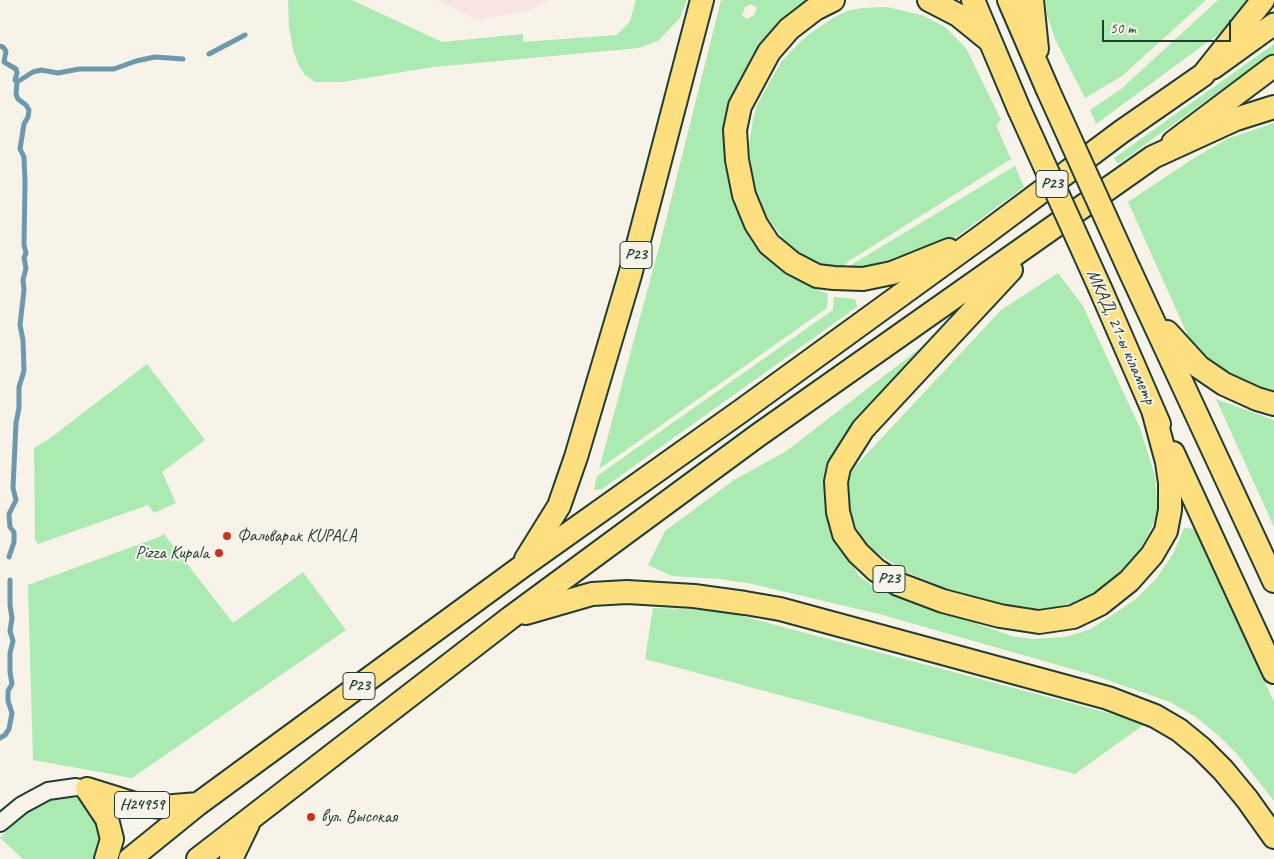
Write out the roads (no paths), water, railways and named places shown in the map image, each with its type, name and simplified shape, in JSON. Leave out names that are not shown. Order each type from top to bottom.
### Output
[{"type":"highway","name":"Р23","points":[[520,568],[559,506],[576,457],[630,276],[702,0]]},
{"type":"highway","name":"Р23","points":[[833,0],[815,9],[790,29],[779,41],[765,59],[740,106],[735,130],[737,160],[744,195],[756,224],[769,244],[792,264],[817,276],[834,278],[863,279],[892,273],[982,236]]},
{"type":"highway","points":[[929,0],[958,15],[993,44]]},
{"type":"highway","name":"МКАД, 21-ы кіламетр","points":[[973,0],[1019,109],[1153,410],[1274,672]]},
{"type":"highway","name":"МКАД, 21-ы кіламетр","points":[[1009,0],[1129,269],[1274,581]]},
{"type":"highway","points":[[1032,0],[1038,68]]},
{"type":"highway","name":"Р23","points":[[130,859],[198,804],[520,568],[741,411],[982,236],[1121,132],[1203,75],[1263,0]]},
{"type":"highway","name":"Р23","points":[[198,859],[510,618],[825,387],[1153,157],[1236,119],[1274,107]]},
{"type":"highway","name":"Р23","points":[[1045,234],[863,429],[848,450],[839,467],[836,482],[838,512],[844,534],[858,553],[876,570],[898,584],[943,601],[1000,616],[1039,622],[1073,617],[1100,604],[1129,581],[1152,555],[1166,531],[1170,510],[1170,483],[1167,462],[1153,410]]},
{"type":"highway","points":[[1152,316],[1199,367],[1224,384],[1257,399],[1274,404]]},
{"type":"highway","name":"Р23","points":[[510,618],[592,594],[627,592],[694,596],[790,612],[1108,698],[1155,716],[1179,730],[1201,748],[1223,770],[1247,799],[1274,837]]},
{"type":"highway","name":"Н24959","points":[[87,789],[135,804],[162,808],[198,804]]},
{"type":"highway","name":"Н24959","points":[[87,789],[107,819],[112,839],[106,859]]},
{"type":"highway","points":[[231,859],[250,819]]},
{"type":"main road","name":"Р23","points":[[1203,75],[1274,24]]},
{"type":"main road","name":"Р23","points":[[1153,157],[1274,66]]},
{"type":"street","name":"Н24959","points":[[0,823],[22,805],[48,791],[76,787],[87,789]]},
{"type":"waterway","points":[[209,54],[245,35]]},
{"type":"waterway","points":[[0,46],[6,51],[4,62],[16,69],[15,80],[17,82]]},
{"type":"waterway","points":[[9,557],[14,542],[14,532],[10,527],[9,514],[16,500],[13,488],[16,423],[19,408],[19,387],[24,371],[23,340],[20,325],[24,290],[23,280],[26,268],[24,258],[26,253],[24,245],[25,182],[24,157],[20,149],[24,124],[29,110],[18,99],[16,94],[17,82],[33,72],[41,70],[58,73],[79,69],[114,69],[155,57],[183,59]]},
{"type":"waterway","points":[[0,738],[9,729],[12,713],[8,701],[8,691],[12,684],[10,653],[13,641],[10,631],[12,618],[10,580]]},
{"type":"place","name":"Фальварак KUPALA","points":[[227,536]]},
{"type":"place","name":"Pizza Kupala","points":[[219,553]]},
{"type":"place","name":"вул. Высокая","points":[[311,817]]}]
